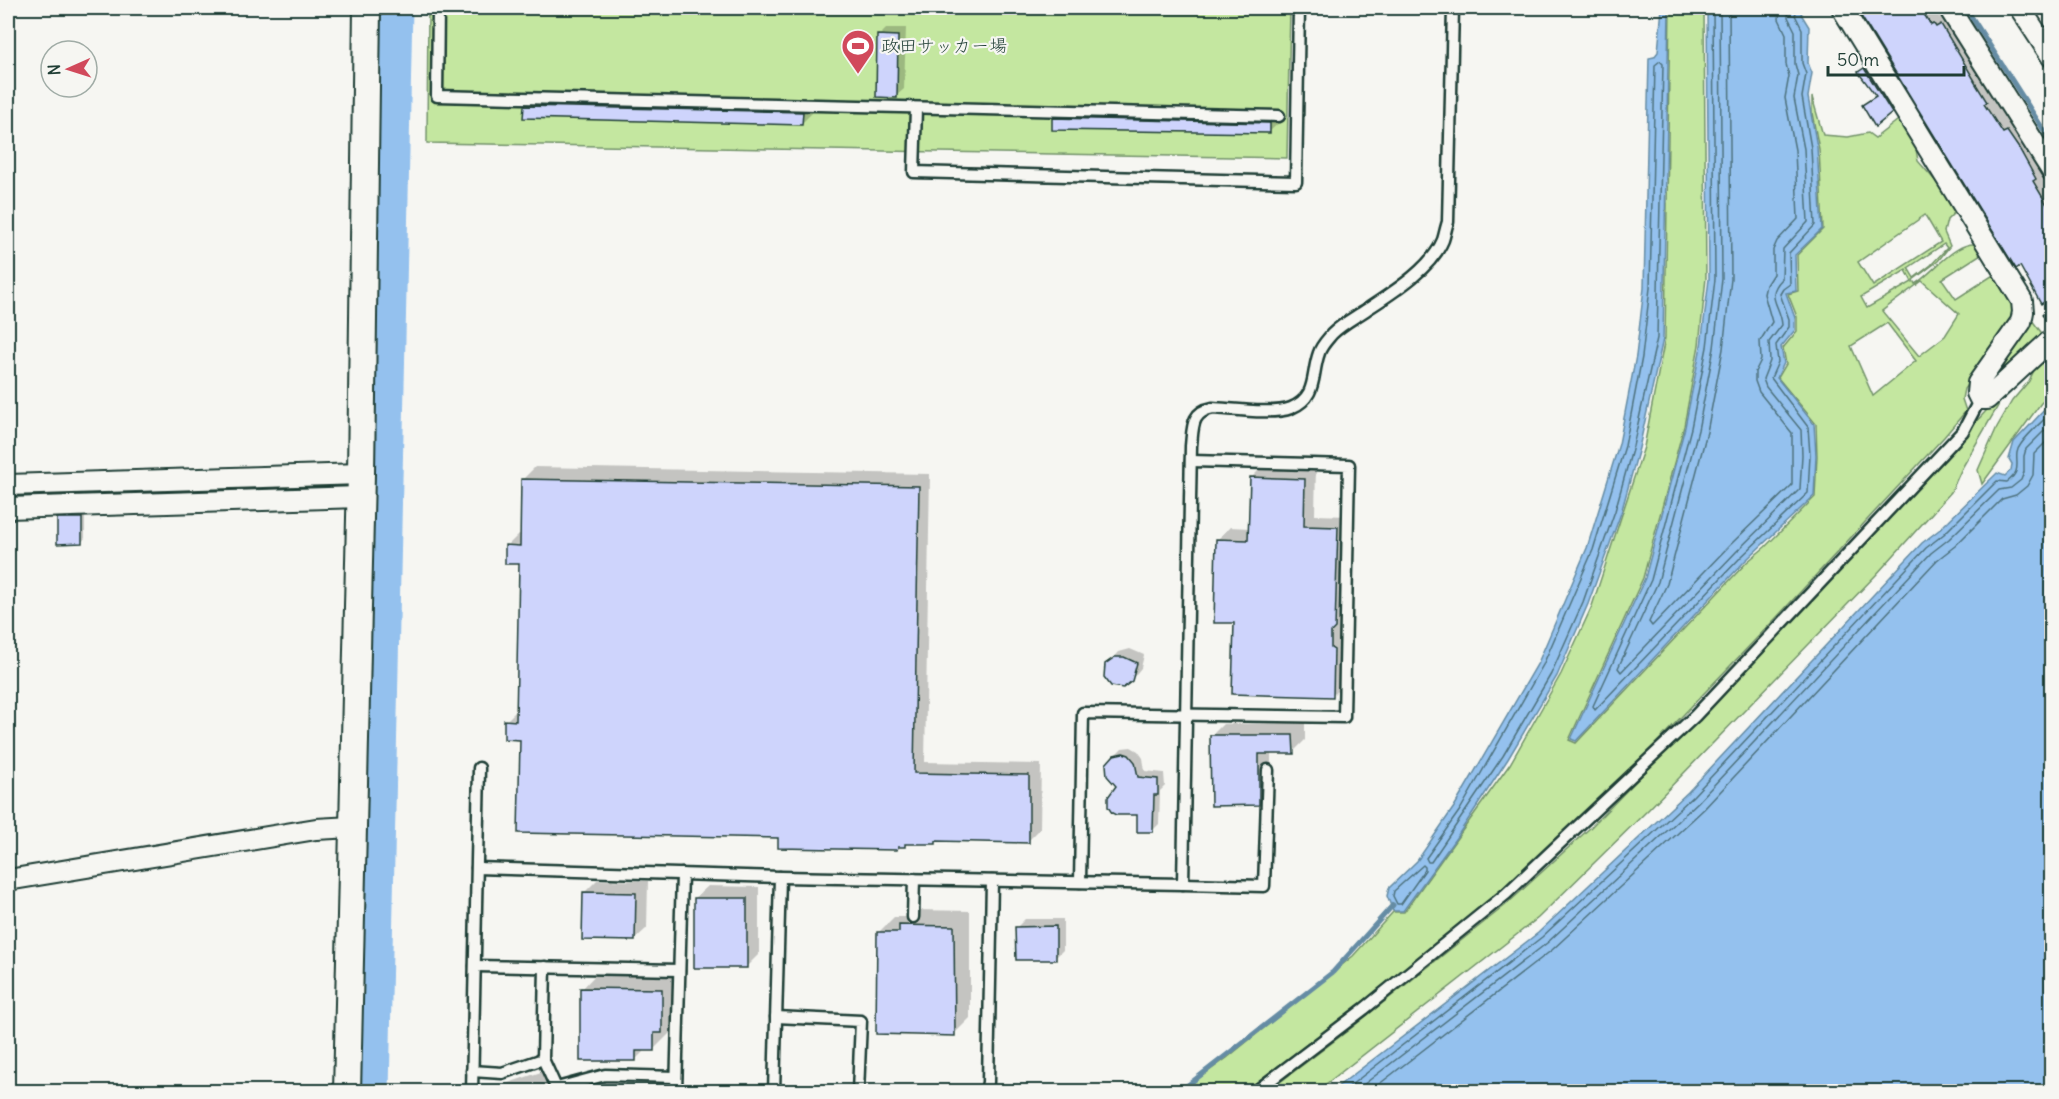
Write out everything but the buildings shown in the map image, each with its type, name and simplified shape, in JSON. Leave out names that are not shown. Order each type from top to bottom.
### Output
[{"type":"street","points":[[347,1092],[360,486],[367,8]]},
{"type":"street","points":[[1842,8],[2022,301],[2024,312],[2021,322],[1978,383],[1977,393],[1980,399],[1988,399],[2052,339]]},
{"type":"street","points":[[1949,8],[2052,171]]},
{"type":"street","points":[[2020,8],[2052,57]]},
{"type":"street","points":[[8,485],[360,486]]},
{"type":"street","points":[[8,508],[360,486]]},
{"type":"street","points":[[8,880],[316,829],[352,827]]},
{"type":"lane","points":[[438,8],[437,96],[1279,116]]},
{"type":"lane","points":[[916,109],[914,172],[1296,182],[1299,8]]},
{"type":"lane","points":[[1183,884],[1191,461],[1192,439],[1198,414],[1203,410],[1213,408],[1278,411],[1292,407],[1305,398],[1313,384],[1318,353],[1338,328],[1420,271],[1433,257],[1443,239],[1448,222],[1452,8]]},
{"type":"lane","points":[[1255,1092],[1364,1009],[1506,894],[1695,716],[1963,431],[1980,399]]},
{"type":"lane","points":[[1080,882],[1083,713],[1344,717],[1349,465],[1191,461]]},
{"type":"lane","points":[[472,1092],[479,768]]},
{"type":"lane","points":[[477,868],[780,877],[1264,886],[1268,770]]},
{"type":"lane","points":[[676,1092],[682,874]]},
{"type":"lane","points":[[774,1092],[780,877]]},
{"type":"lane","points":[[913,917],[914,879]]},
{"type":"lane","points":[[986,1092],[992,881]]},
{"type":"lane","points":[[475,966],[679,970]]},
{"type":"lane","points":[[544,967],[543,1059],[557,1090],[605,1075],[676,1077]]},
{"type":"lane","points":[[776,1017],[861,1021],[858,1092]]},
{"type":"lane","points":[[472,1071],[502,1073],[543,1059]]},
{"type":"path","points":[[2038,319],[2052,308]]},
{"type":"green space","name":"政田サッカー場","points":[[428,8],[1290,8],[1287,158],[427,143]]},
{"type":"green space","points":[[1670,8],[1704,8],[1706,278],[1699,345],[1684,426],[1643,578],[1569,740],[1576,743],[1747,562],[1815,497],[1816,424],[1778,378],[1786,364],[1783,348],[1797,331],[1797,317],[1788,294],[1798,291],[1797,255],[1823,229],[1819,149],[1812,113],[1812,97],[1823,135],[1848,137],[1868,133],[1875,138],[1902,117],[1919,142],[1916,149],[1918,161],[1959,208],[1947,220],[1944,232],[1950,246],[1938,261],[1913,280],[1915,284],[1954,251],[1972,244],[1981,245],[2018,305],[2017,316],[1964,389],[1962,399],[1966,411],[1778,616],[1616,785],[1431,950],[1245,1091],[1180,1092],[1227,1058],[1353,956],[1393,912],[1404,912],[1510,764],[1561,674],[1592,606],[1644,447],[1665,338]],"holes":[[[1925,215],[1941,242],[1873,286],[1858,262]],[[1944,244],[1947,248],[1931,265],[1914,278],[1908,268]],[[1981,254],[1995,274],[1956,299],[1942,279]],[[1906,270],[1912,282],[1867,308],[1861,297]],[[1922,281],[1959,314],[1945,336],[1919,356],[1882,311]],[[1887,323],[1916,361],[1873,396],[1851,346]]]},
{"type":"green space","points":[[2031,319],[2044,336],[1995,380],[1989,373]]},
{"type":"green space","points":[[2051,351],[2051,394],[2041,403],[1982,484],[1978,470],[1997,427],[2012,401],[2029,381],[2035,368]]},
{"type":"green space","points":[[1998,398],[2000,401],[1998,406],[1962,468],[1951,492],[1876,575],[1649,809],[1538,918],[1317,1091],[1267,1092],[1507,904],[1591,827],[1782,632]]},
{"type":"water","points":[[1662,8],[1669,8],[1663,339],[1639,448],[1621,513],[1588,604],[1557,676],[1508,759],[1458,835],[1403,911],[1393,911],[1387,896],[1389,888],[1417,861],[1454,807],[1538,663],[1587,548],[1619,444],[1636,356],[1644,288],[1649,58],[1654,57],[1658,52]]},
{"type":"water","points":[[1707,8],[1805,8],[1801,14],[1809,27],[1808,63],[1812,73],[1808,97],[1817,147],[1822,229],[1795,255],[1796,291],[1786,293],[1795,318],[1795,330],[1781,347],[1784,363],[1777,378],[1814,424],[1816,455],[1814,496],[1745,561],[1576,741],[1571,739],[1645,578],[1685,427],[1701,346],[1709,279]]},
{"type":"water","points":[[2051,403],[2051,1091],[1332,1091],[1538,933],[1688,792],[1922,543],[1939,530],[1997,473],[2005,476],[2011,470],[2012,464],[2009,459],[2014,442]]},
{"type":"waterway","points":[[373,1092],[396,8]]},
{"type":"waterway","points":[[1966,8],[2052,143]]},
{"type":"waterway","points":[[377,485],[386,484]]},
{"type":"waterway","points":[[8,496],[327,486]]},
{"type":"waterway","points":[[1179,1092],[1333,972],[1393,905]]},
{"type":"place","name":"政田サッカー場","points":[[858,75]]}]
